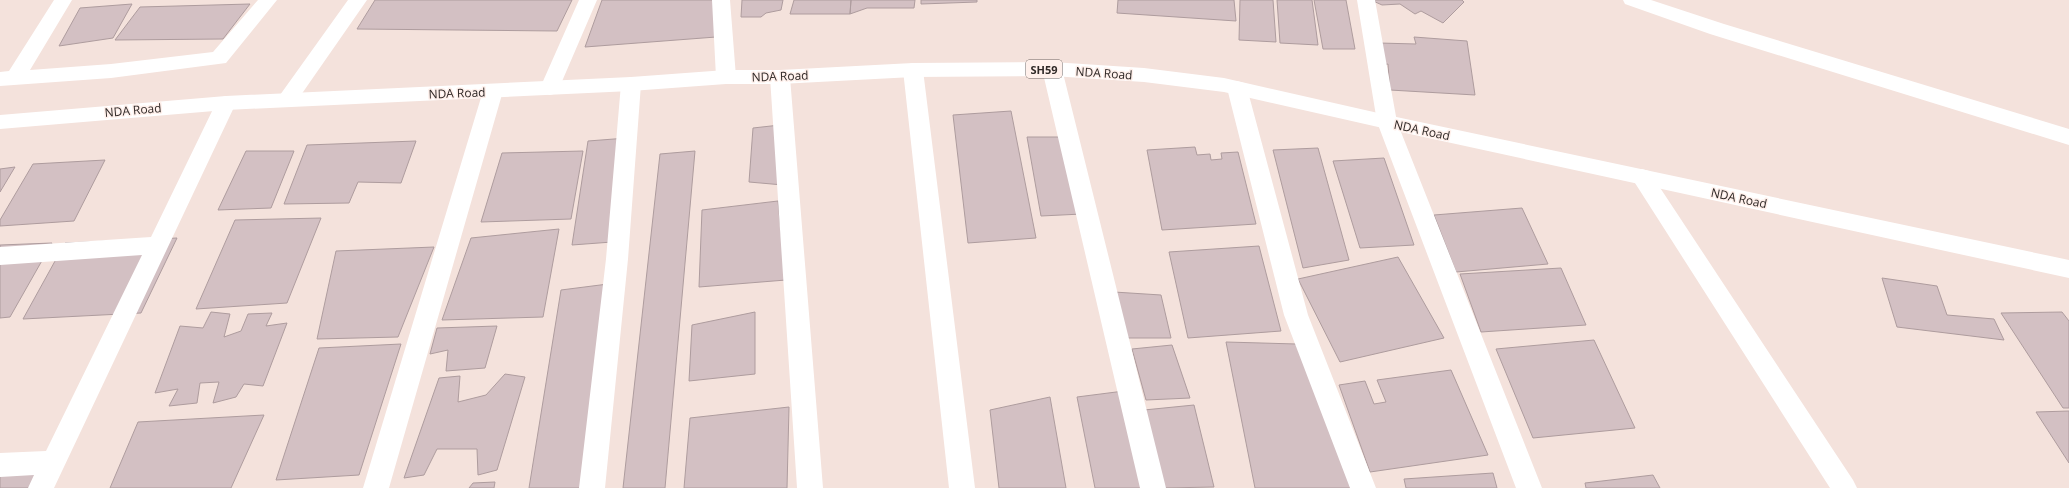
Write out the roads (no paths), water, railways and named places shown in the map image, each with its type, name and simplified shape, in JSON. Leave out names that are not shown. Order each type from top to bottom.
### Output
[{"type":"street","points":[[8,79],[63,0]]},
{"type":"street","points":[[8,79],[110,71],[219,58],[268,0]]},
{"type":"street","points":[[287,100],[358,0]]},
{"type":"street","points":[[550,88],[588,0]]},
{"type":"street","points":[[721,0],[726,77]]},
{"type":"street","points":[[1366,0],[1387,122],[1529,488]]},
{"type":"street","points":[[1632,0],[1725,32],[2069,137]]},
{"type":"street","points":[[1052,69],[1153,488]]},
{"type":"street","name":"NDA Road","points":[[0,122],[226,103],[631,84],[726,77],[780,77],[913,70],[1052,69],[1144,75],[1237,88],[1387,122],[2069,269]]},
{"type":"street","points":[[913,70],[962,488]]},
{"type":"street","points":[[780,77],[810,488]]},
{"type":"street","points":[[592,488],[617,259],[631,84]]},
{"type":"street","points":[[1237,88],[1296,315],[1363,488]]},
{"type":"street","points":[[376,488],[493,91]]},
{"type":"street","points":[[41,488],[226,103]]},
{"type":"street","points":[[1642,177],[1844,488]]},
{"type":"street","points":[[0,256],[157,245]]},
{"type":"street","points":[[0,465],[53,462]]}]
